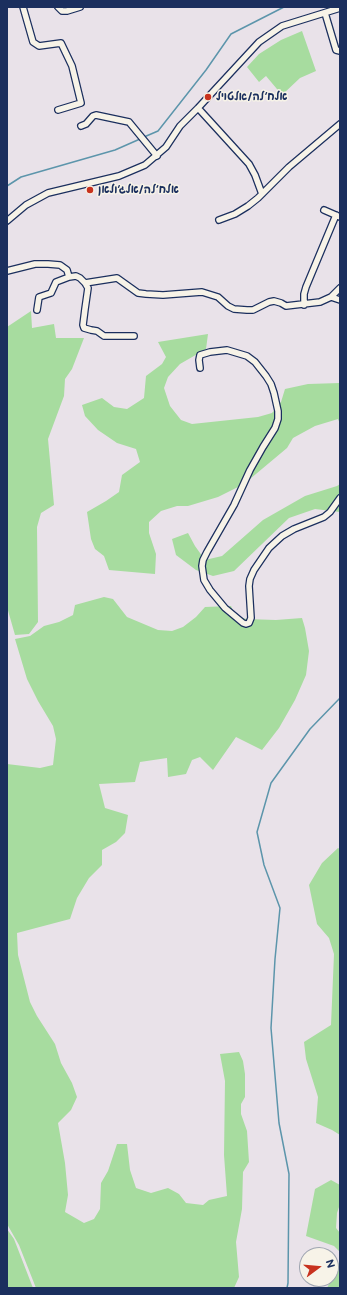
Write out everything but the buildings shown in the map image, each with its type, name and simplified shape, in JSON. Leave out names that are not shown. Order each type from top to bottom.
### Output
[{"type":"street","points":[[23,7],[34,42],[39,46],[61,43],[72,66],[81,103],[58,110]]},
{"type":"street","points":[[58,7],[62,11],[67,11],[80,7]]},
{"type":"street","points":[[7,220],[26,205],[48,193],[119,176],[145,165],[166,147],[180,126],[259,42],[282,26],[340,8]]},
{"type":"street","points":[[324,14],[336,50],[340,51]]},
{"type":"street","points":[[198,108],[249,164],[256,176],[262,194]]},
{"type":"street","points":[[81,126],[86,124],[93,116],[96,115],[129,122],[156,156]]},
{"type":"street","points":[[219,220],[235,214],[248,206],[289,167],[340,124]]},
{"type":"street","points":[[304,305],[303,299],[306,287],[338,216],[324,210]]},
{"type":"street","points":[[7,271],[35,264],[60,265],[67,270],[69,277]]},
{"type":"street","points":[[37,310],[39,297],[51,293],[56,282],[76,276],[85,283],[88,292],[84,309],[84,328],[97,331],[104,336],[134,336]]},
{"type":"street","points":[[85,283],[117,278],[138,293],[163,295],[202,292],[218,297],[228,306],[242,310],[253,310],[274,301],[286,306],[320,302],[331,297],[340,288]]},
{"type":"street","points":[[331,297],[340,300]]},
{"type":"street","points":[[200,368],[200,356],[210,352],[228,350],[247,356],[255,362],[271,384],[278,411],[278,419],[275,428],[250,470],[234,505],[206,552],[203,560],[204,580],[225,608],[243,623],[249,623],[251,618],[250,579],[254,570],[269,548],[282,536],[294,529],[324,517],[330,512],[340,498]]},
{"type":"green space","points":[[302,31],[316,71],[300,78],[282,95],[266,76],[259,82],[247,67],[259,54],[281,40]]},
{"type":"green space","points":[[31,311],[32,328],[54,324],[56,338],[84,338],[72,369],[65,379],[64,396],[48,439],[54,505],[41,513],[37,527],[38,622],[29,634],[15,635],[7,607],[7,327]]},
{"type":"green space","points":[[208,334],[206,349],[180,364],[168,377],[164,388],[170,406],[181,420],[192,424],[258,417],[272,413],[281,402],[285,389],[308,384],[340,383],[340,424],[338,419],[315,426],[293,438],[287,448],[244,484],[218,497],[188,506],[177,506],[161,511],[149,522],[149,533],[156,554],[155,574],[109,570],[104,556],[95,549],[91,539],[87,512],[119,492],[122,475],[140,462],[136,449],[117,443],[98,430],[85,416],[82,405],[102,398],[114,407],[127,409],[144,398],[146,376],[162,364],[166,357],[158,342]]},
{"type":"green space","points":[[340,484],[340,512],[315,509],[289,518],[234,571],[213,576],[196,570],[176,555],[172,539],[188,533],[205,560],[222,556],[263,520],[305,496]]},
{"type":"green space","points":[[104,597],[113,599],[127,617],[158,630],[172,631],[183,627],[196,617],[205,607],[231,606],[235,615],[246,619],[276,620],[302,618],[305,628],[309,651],[306,675],[295,700],[279,728],[262,750],[236,737],[213,770],[200,757],[192,760],[186,774],[168,777],[167,758],[140,762],[135,782],[99,784],[105,808],[128,815],[125,833],[116,842],[102,850],[102,865],[89,878],[77,898],[70,919],[17,933],[18,955],[30,1002],[55,1044],[61,1063],[72,1083],[77,1097],[71,1110],[58,1123],[65,1163],[68,1195],[65,1212],[84,1223],[94,1219],[100,1209],[101,1183],[108,1171],[117,1144],[127,1144],[130,1170],[136,1188],[151,1193],[168,1188],[179,1194],[186,1203],[203,1205],[209,1200],[227,1196],[224,1155],[225,1081],[220,1054],[239,1052],[243,1061],[245,1074],[245,1097],[241,1104],[241,1114],[247,1131],[249,1162],[243,1172],[242,1209],[236,1242],[239,1277],[234,1288],[36,1288],[19,1245],[7,1224],[7,764],[40,768],[53,765],[56,739],[53,726],[27,679],[15,639],[30,636],[44,626],[59,622],[73,615],[75,605]]},
{"type":"green space","points":[[338,848],[340,849],[340,1135],[316,1123],[318,1097],[306,1059],[304,1042],[331,1025],[334,954],[329,938],[317,924],[309,885],[322,863]]},
{"type":"green space","points":[[331,1180],[340,1185],[340,1204],[337,1213],[336,1228],[340,1233],[340,1252],[339,1247],[335,1247],[306,1236],[315,1189]]},
{"type":"green space","points":[[7,1229],[14,1239],[33,1288],[7,1288]]},
{"type":"green space","points":[[340,1258],[340,1288],[327,1288],[339,1287]]},
{"type":"waterway","points":[[144,137],[158,131],[206,70],[231,34],[284,7]]},
{"type":"waterway","points":[[7,186],[21,177],[115,150],[140,139]]},
{"type":"waterway","points":[[287,1288],[289,1174],[279,1123],[271,1028],[280,908],[264,865],[257,832],[271,783],[310,729],[340,698]]},
{"type":"place","name":"אלח׳לה/אלטויל","points":[[208,97]]},
{"type":"place","name":"אלח׳לה/אלג׳ולאן","points":[[90,190]]}]
